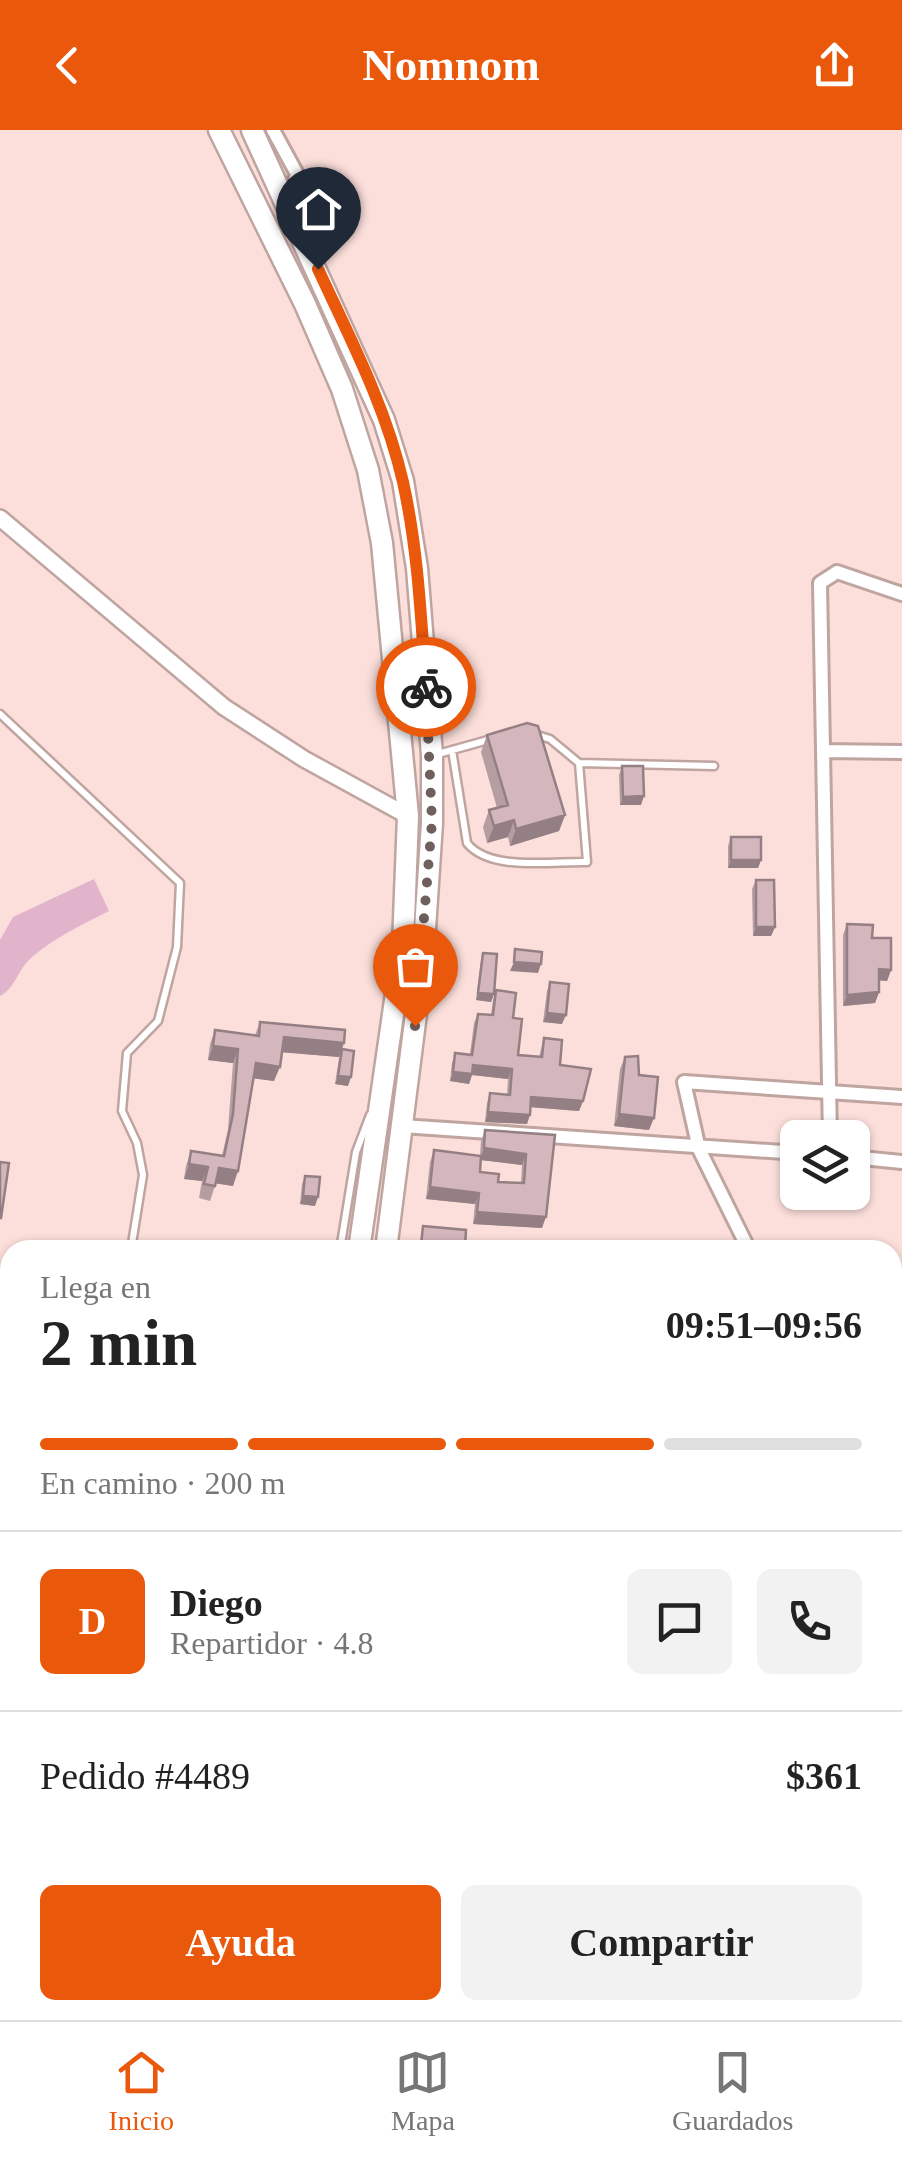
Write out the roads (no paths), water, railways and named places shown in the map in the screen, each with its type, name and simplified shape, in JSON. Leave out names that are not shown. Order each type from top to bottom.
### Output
[{"type":"main road","points":[[219,130],[342,389],[368,470],[390,614],[408,816],[403,946],[361,1240]]},
{"type":"main road","points":[[252,130],[363,366],[403,481],[442,753],[387,1240]]},
{"type":"street","points":[[273,130],[297,174],[288,204]]},
{"type":"street","points":[[0,518],[224,707],[304,759],[408,816]]},
{"type":"street","points":[[830,1120],[820,583],[837,572],[902,594]]},
{"type":"street","points":[[824,751],[902,752]]},
{"type":"street","points":[[744,1240],[699,1149],[684,1082],[902,1097]]},
{"type":"street","points":[[402,1126],[780,1153]]},
{"type":"street","points":[[870,1159],[902,1162]]},
{"type":"lane","points":[[0,714],[180,883],[177,947],[158,1021],[126,1053],[122,1111],[137,1143],[143,1175],[133,1240]]},
{"type":"lane","points":[[521,732],[550,739],[580,763],[714,766]]},
{"type":"lane","points":[[494,738],[442,753],[467,843],[475,853],[498,860],[587,862],[580,763]]},
{"type":"lane","points":[[342,1240],[356,1152],[386,1071]]}]
